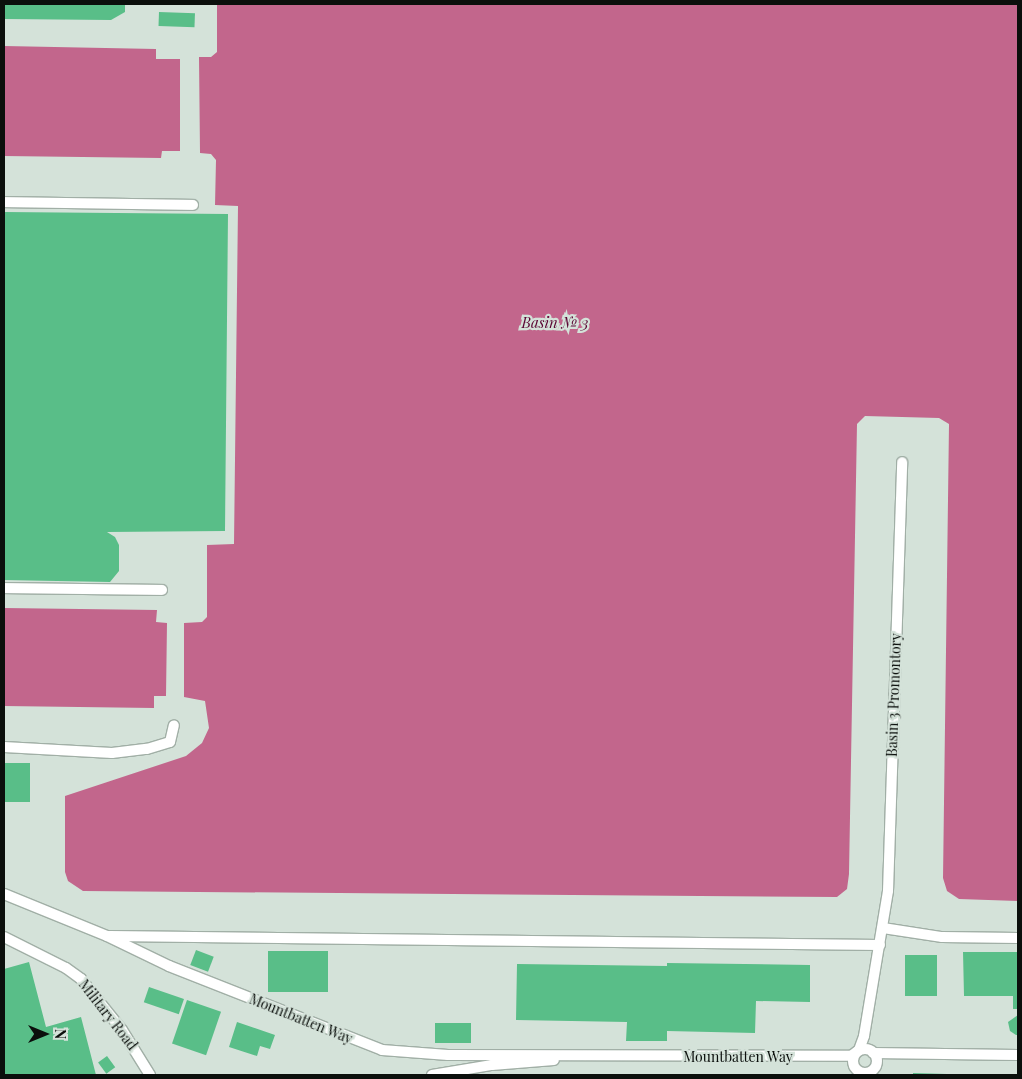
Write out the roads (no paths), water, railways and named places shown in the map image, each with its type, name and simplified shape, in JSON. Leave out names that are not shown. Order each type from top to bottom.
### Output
[{"type":"lane","points":[[4,202],[193,205]]},
{"type":"lane","name":"Basin 3 Promontory","points":[[866,1021],[883,928],[889,881],[902,462]]},
{"type":"lane","points":[[4,588],[162,590]]},
{"type":"lane","points":[[4,747],[112,753],[147,749],[170,742],[174,725]]},
{"type":"lane","name":"Mountbatten Way","points":[[4,894],[107,936],[170,966],[382,1050],[432,1054],[833,1058],[848,1057],[857,1052]]},
{"type":"lane","points":[[883,928],[942,937],[1018,938]]},
{"type":"lane","points":[[107,936],[880,944]]},
{"type":"lane","name":"Military Road","points":[[4,937],[66,968],[81,979],[122,1030],[150,1075]]},
{"type":"lane","points":[[866,1021],[866,1042],[872,1052],[874,1069]]},
{"type":"lane","points":[[859,1071],[853,1061],[866,1021]]},
{"type":"lane","points":[[857,1052],[901,1055],[1018,1055]]},
{"type":"lane","points":[[833,1058],[848,1060],[859,1071],[866,1073],[874,1069],[882,1057],[901,1055]]},
{"type":"lane","name":"Mountbatten Way","points":[[432,1075],[492,1065],[618,1056]]},
{"type":"water","name":"Basin № 3","points":[[217,4],[1018,4],[1018,901],[959,899],[947,891],[943,878],[949,424],[939,418],[865,416],[857,424],[849,874],[847,889],[837,897],[83,891],[68,881],[65,872],[65,796],[186,756],[202,743],[209,728],[205,701],[184,697],[184,623],[202,622],[207,617],[207,545],[234,544],[238,206],[215,205],[216,160],[211,154],[200,153],[199,57],[211,57],[217,52]]},
{"type":"water","points":[[4,46],[156,49],[156,59],[180,59],[180,151],[162,151],[161,158],[4,156]]},
{"type":"water","points":[[4,608],[157,610],[156,622],[167,623],[166,696],[154,696],[154,708],[4,706]]}]
